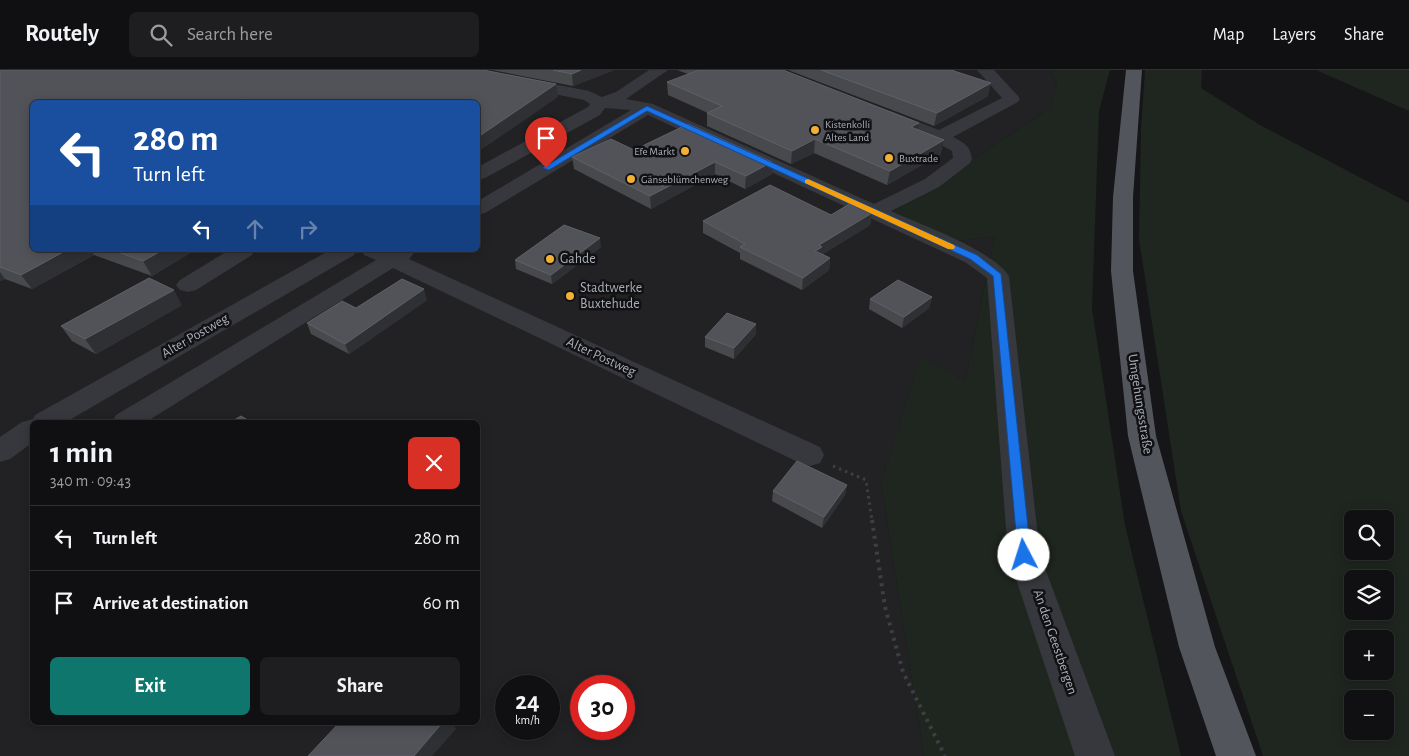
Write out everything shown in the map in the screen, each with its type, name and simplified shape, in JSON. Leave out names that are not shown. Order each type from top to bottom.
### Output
[{"type":"main road","name":"Umgehungsstraße","points":[[1134,70],[1123,198],[1122,272],[1142,436],[1197,647],[1236,756]]},
{"type":"street","points":[[459,70],[589,96],[600,104]]},
{"type":"street","points":[[480,173],[594,111],[600,104],[622,95],[660,70]]},
{"type":"street","points":[[940,137],[1012,99],[984,70]]},
{"type":"street","name":"An den Geestbergen","points":[[600,104],[625,104],[647,108],[973,257],[998,276],[1024,555],[1095,756]]},
{"type":"street","points":[[480,208],[647,108]]},
{"type":"street","points":[[868,109],[940,137],[961,148],[963,159],[955,167],[916,191],[873,212]]},
{"type":"street","points":[[188,285],[241,252]]},
{"type":"street","name":"Alter Postweg","points":[[54,420],[343,252]]},
{"type":"street","points":[[129,420],[391,253]]},
{"type":"street","name":"Alter Postweg","points":[[391,253],[810,456]]},
{"type":"path","points":[[810,456],[866,480],[885,607],[903,672],[945,756]]},
{"type":"shaded area","points":[[0,70],[1049,70],[1057,83],[1050,108],[892,213],[950,242],[995,236],[965,381],[920,358],[881,483],[924,756],[0,756]]},
{"type":"shaded area","points":[[1049,70],[1110,70],[1099,111],[1092,308],[1125,525],[1181,756],[924,756],[881,483],[920,357],[965,381],[995,236],[950,242],[891,213],[1050,108],[1057,83]]},
{"type":"shaded area","points":[[1145,70],[1202,70],[1201,88],[1260,125],[1409,203],[1409,756],[1263,756],[1181,511],[1139,239],[1141,129]]},
{"type":"shaded area","points":[[1316,70],[1409,70],[1409,111]]},
{"type":"building","points":[[0,70],[483,70],[556,84],[480,136],[480,100],[30,100],[30,252],[63,252],[21,275],[0,267]]},
{"type":"building","points":[[553,70],[581,70],[572,74]]},
{"type":"building","points":[[699,70],[783,70],[919,123],[911,127],[944,140],[890,171],[815,139],[792,151],[707,113],[722,106],[667,82]]},
{"type":"building","points":[[821,70],[951,70],[991,83],[937,113]]},
{"type":"building","points":[[688,124],[772,162],[746,176],[715,162],[650,196],[572,157],[611,139],[634,150]]},
{"type":"building","points":[[770,185],[831,215],[851,203],[872,213],[819,245],[822,247],[815,251],[830,258],[803,278],[740,247],[745,244],[703,221]]},
{"type":"building","points":[[564,225],[600,238],[551,275],[515,260]]},
{"type":"building","points":[[118,252],[159,252],[143,261]]},
{"type":"building","points":[[149,278],[174,290],[85,339],[61,326]]},
{"type":"building","points":[[402,279],[424,289],[345,344],[307,323],[342,301],[356,308]]},
{"type":"building","points":[[898,280],[932,297],[904,317],[870,299]]},
{"type":"building","points":[[727,313],[756,324],[734,348],[705,337]]},
{"type":"building","points":[[241,416],[248,420],[234,420]]},
{"type":"building","points":[[797,461],[847,485],[824,517],[773,491]]},
{"type":"building","points":[[337,725],[440,725],[414,756],[308,756]]},
{"type":"slow traffic","points":[[808,182],[951,247]]},
{"type":"place","name":"Kistenkolli Altes Land","points":[[815,130]]},
{"type":"place","name":"Efe Markt","points":[[685,151]]},
{"type":"place","name":"Buxtrade","points":[[889,158]]},
{"type":"place","name":"Gänseblümchenweg","points":[[631,179]]},
{"type":"place","name":"Gahde","points":[[550,259]]},
{"type":"place","name":"Stadtwerke Buxtehude","points":[[570,296]]},
{"type":"route","points":[[546,168],[647,108],[973,257],[985,265],[998,276],[1024,555]]}]
